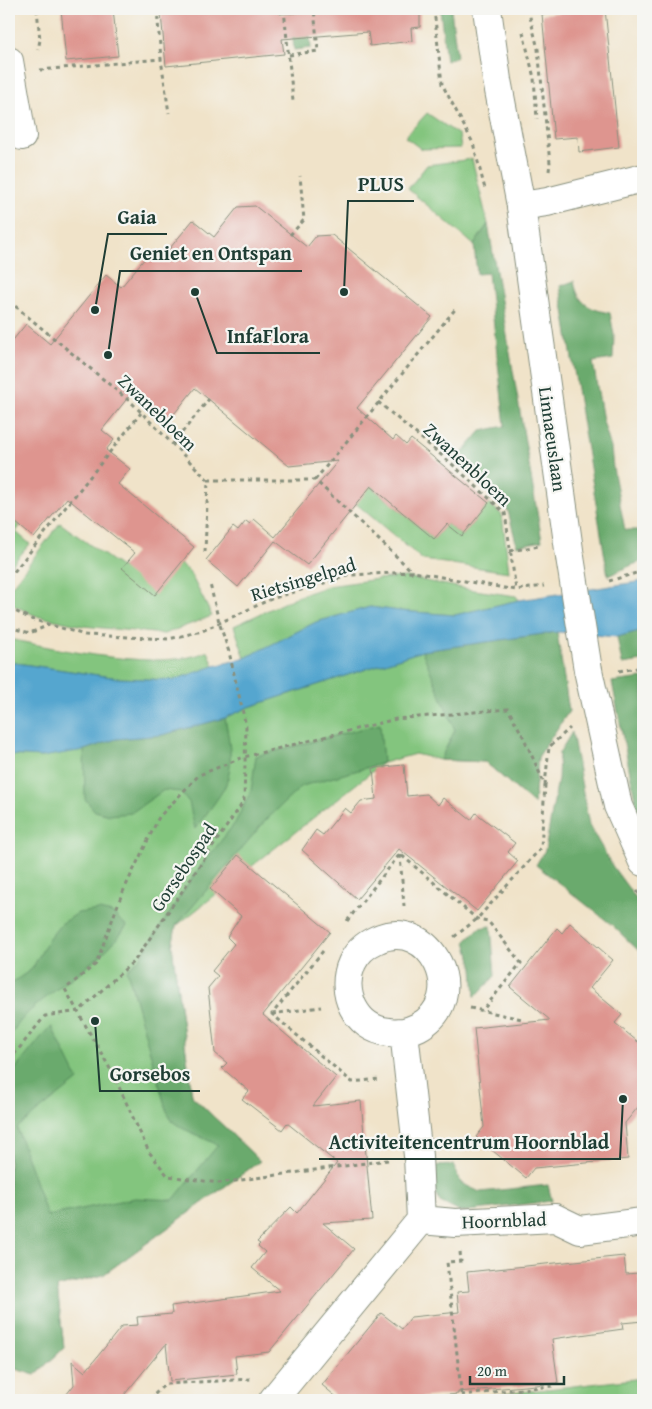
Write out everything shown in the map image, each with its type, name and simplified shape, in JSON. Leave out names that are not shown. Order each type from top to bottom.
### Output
[{"type":"street","name":"Linnaeuslaan","points":[[487,9],[497,80],[521,206],[559,551],[618,806],[643,862]]},
{"type":"street","points":[[10,67],[22,136]]},
{"type":"street","points":[[521,206],[547,202],[643,178]]},
{"type":"street","points":[[398,935],[407,937],[428,948],[438,960],[443,974],[444,990],[431,1018],[419,1027],[404,1032],[387,1032],[372,1027],[359,1017],[350,1003],[346,987],[348,971],[355,956],[366,944],[382,937],[398,935]]},
{"type":"street","points":[[273,1400],[421,1220],[418,1156],[404,1032]]},
{"type":"street","name":"Hoornblad","points":[[421,1220],[455,1223],[555,1218],[580,1230],[643,1222]]},
{"type":"path","points":[[37,9],[40,40],[39,56]]},
{"type":"path","points":[[157,9],[161,59],[169,113]]},
{"type":"path","points":[[284,9],[293,100]]},
{"type":"path","points":[[289,56],[318,51],[314,9]]},
{"type":"path","points":[[434,9],[442,84]]},
{"type":"path","points":[[528,9],[538,49],[550,163]]},
{"type":"path","points":[[10,67],[40,70],[161,59]]},
{"type":"path","points":[[40,63],[40,70]]},
{"type":"path","points":[[290,235],[304,220],[300,176]]},
{"type":"path","name":"Zwanebloem","points":[[9,301],[142,412],[208,480]]},
{"type":"path","points":[[314,480],[457,307]]},
{"type":"path","points":[[172,444],[209,399]]},
{"type":"path","name":"Zwanenbloem","points":[[378,402],[452,464],[505,513],[516,590]]},
{"type":"path","points":[[9,578],[142,412]]},
{"type":"path","points":[[204,552],[208,480],[314,480],[412,572]]},
{"type":"path","points":[[510,551],[559,551]]},
{"type":"path","points":[[609,581],[643,571]]},
{"type":"path","name":"Rietsingelpad","points":[[9,608],[31,620],[85,635],[169,639],[202,631],[271,599],[351,575],[412,572],[516,590],[546,586]]},
{"type":"path","points":[[210,584],[219,622]]},
{"type":"path","name":"Gorsebospad","points":[[79,1011],[135,960],[244,801],[246,726],[229,652],[219,622]]},
{"type":"path","points":[[9,627],[30,633],[50,625]]},
{"type":"path","points":[[618,671],[643,667]]},
{"type":"path","points":[[432,953],[477,919],[541,848],[549,748],[571,727],[596,708]]},
{"type":"path","points":[[418,1156],[218,1183],[168,1176],[149,1152],[113,1074],[65,989],[96,964],[121,896],[158,817],[199,775],[244,757],[396,719],[508,709],[523,736],[545,785]]},
{"type":"path","points":[[400,854],[407,937]]},
{"type":"path","points":[[477,919],[488,921],[521,963],[482,1011]]},
{"type":"path","points":[[440,1002],[522,1019]]},
{"type":"path","points":[[272,1014],[350,1003]]},
{"type":"path","points":[[9,1061],[45,1016],[79,1011]]},
{"type":"path","points":[[455,1223],[461,1260],[447,1262],[462,1400]]},
{"type":"path","points":[[149,1400],[165,1384],[291,1377]]},
{"type":"path","points":[[461,1395],[553,1386]]},
{"type":"green space","points":[[290,9],[307,9],[311,48],[294,50]]},
{"type":"green space","points":[[440,9],[451,9],[457,57],[446,61]]},
{"type":"green space","points":[[427,113],[459,135],[461,148],[421,149],[405,137]]},
{"type":"green space","points":[[472,159],[488,224],[474,245],[408,189],[427,165]]},
{"type":"green space","points":[[488,224],[542,541],[517,546],[508,511],[456,460],[481,431],[505,426],[488,273],[477,274],[474,245]]},
{"type":"green space","points":[[574,281],[578,295],[586,304],[596,310],[610,313],[614,335],[613,359],[593,362],[603,421],[611,448],[625,530],[643,530],[643,561],[608,576],[560,286]]},
{"type":"green space","points":[[350,469],[434,539],[447,524],[462,536],[489,503],[502,515],[509,572],[423,560],[335,486]]},
{"type":"green space","points":[[9,517],[20,526],[16,532],[30,544],[9,568]]},
{"type":"green space","points":[[60,523],[122,568],[180,564],[189,571],[212,616],[164,634],[83,626],[36,616],[9,603],[9,590]]},
{"type":"green space","points":[[406,577],[516,596],[519,600],[455,615],[370,607],[316,622],[245,658],[234,626],[296,597],[328,586]]},
{"type":"green space","points":[[643,630],[643,661],[622,664],[617,637]]},
{"type":"green space","points":[[557,632],[569,711],[538,757],[534,804],[485,762],[440,760],[455,730],[422,651]]},
{"type":"green space","points":[[9,639],[82,653],[138,660],[165,660],[189,657],[208,651],[214,666],[174,680],[118,678],[9,662]]},
{"type":"green space","points":[[422,651],[566,697],[569,711],[538,757],[534,804],[485,762],[440,760],[415,754],[383,763],[176,926],[172,946],[192,1096],[260,1161],[103,1275],[57,1287],[64,1348],[35,1375],[9,1367],[9,755],[42,757],[225,718],[249,707]]},
{"type":"green space","points":[[643,678],[643,822],[637,809],[612,682]]},
{"type":"green space","points":[[225,718],[230,751],[230,768],[226,784],[195,829],[189,802],[180,792],[164,790],[131,813],[110,815],[95,811],[85,799],[84,750],[116,739],[162,735]]},
{"type":"green space","points":[[380,724],[383,763],[302,786],[265,821],[176,926],[172,946],[192,1096],[260,1161],[103,1275],[57,1287],[64,1348],[35,1375],[9,1367],[9,1077],[47,1030],[52,1027],[78,1080],[17,1128],[47,1216],[135,1198],[173,1200],[218,1145],[182,1128],[172,1121],[166,1109],[127,970],[140,958],[194,875],[235,823],[251,791],[256,756]]},
{"type":"green space","points":[[572,732],[589,825],[613,867],[643,908],[643,955],[612,925],[536,865],[545,850],[558,779],[559,753]]},
{"type":"green space","points":[[99,910],[112,913],[127,926],[117,939],[94,961],[28,1013],[9,1036],[9,985],[32,969],[48,940],[61,924],[78,913]]},
{"type":"green space","points":[[491,926],[495,976],[475,997],[473,968],[466,941],[479,928]]},
{"type":"green space","points":[[453,1165],[461,1183],[480,1192],[548,1185],[552,1201],[460,1212],[440,1202],[432,1179],[434,1166]]},
{"type":"green space","points":[[643,1378],[643,1400],[469,1400],[469,1398]]},
{"type":"water","points":[[643,581],[643,630],[617,637],[557,632],[422,651],[249,707],[225,718],[162,735],[116,739],[84,750],[42,757],[9,755],[9,662],[118,678],[174,680],[214,666],[245,658],[316,622],[370,607],[455,615],[519,600]]},
{"type":"building","points":[[61,9],[113,9],[118,56],[66,61]]},
{"type":"building","points":[[175,9],[279,9],[280,14],[343,9],[420,9],[420,27],[411,28],[412,41],[370,46],[368,32],[282,39],[284,54],[166,66],[161,14],[176,12]]},
{"type":"building","points":[[565,9],[605,9],[619,147],[579,152],[578,137],[554,139],[542,14],[565,12]]},
{"type":"building","points":[[255,206],[307,247],[316,236],[332,235],[432,317],[357,408],[393,440],[396,436],[406,445],[411,439],[489,503],[462,536],[447,524],[434,539],[371,486],[307,565],[275,541],[238,587],[206,560],[233,527],[238,531],[246,521],[250,524],[254,519],[275,537],[338,461],[289,466],[195,388],[170,419],[134,390],[102,430],[114,440],[106,450],[130,469],[118,484],[194,547],[155,595],[122,568],[135,553],[67,498],[34,538],[9,517],[9,345],[26,324],[50,344],[106,275],[121,287],[151,251],[161,259],[193,220],[214,237],[238,207]]},
{"type":"building","points":[[404,765],[407,796],[426,794],[438,805],[443,798],[471,820],[476,813],[515,843],[508,852],[518,861],[477,911],[399,849],[357,899],[302,850],[316,830],[323,835],[345,808],[351,813],[361,801],[376,799],[373,768]]},
{"type":"building","points":[[238,855],[330,932],[263,1015],[336,1077],[313,1106],[361,1101],[372,1220],[323,1223],[354,1249],[269,1352],[235,1356],[237,1374],[170,1381],[166,1344],[120,1400],[62,1400],[74,1385],[72,1361],[85,1372],[122,1326],[138,1325],[137,1317],[172,1314],[171,1306],[280,1291],[252,1268],[265,1252],[258,1246],[260,1244],[257,1242],[291,1207],[297,1213],[337,1163],[287,1123],[282,1130],[242,1099],[249,1091],[222,1068],[227,1063],[215,1053],[208,988],[218,976],[212,971],[234,944],[227,937],[241,916],[210,889]]},
{"type":"building","points":[[570,923],[613,960],[590,988],[622,1015],[615,1023],[643,1046],[643,1101],[625,1123],[628,1159],[534,1168],[526,1178],[476,1137],[484,1127],[474,1028],[550,1020],[510,987],[557,928],[562,933]]},
{"type":"building","points":[[624,1256],[626,1274],[638,1273],[643,1321],[622,1323],[623,1329],[552,1339],[558,1383],[458,1392],[458,1394],[398,1400],[340,1400],[322,1385],[381,1313],[402,1329],[411,1317],[459,1312],[457,1292],[469,1291],[467,1272]]},
{"type":"place","name":"InfaFlora","points":[[195,292]]},
{"type":"place","name":"PLUS","points":[[344,292]]},
{"type":"place","name":"Gaia","points":[[95,310]]},
{"type":"place","name":"Geniet en Ontspan","points":[[108,355]]},
{"type":"place","name":"Gorsebos","points":[[95,1021]]},
{"type":"place","name":"Activiteitencentrum Hoornblad","points":[[623,1099]]}]
